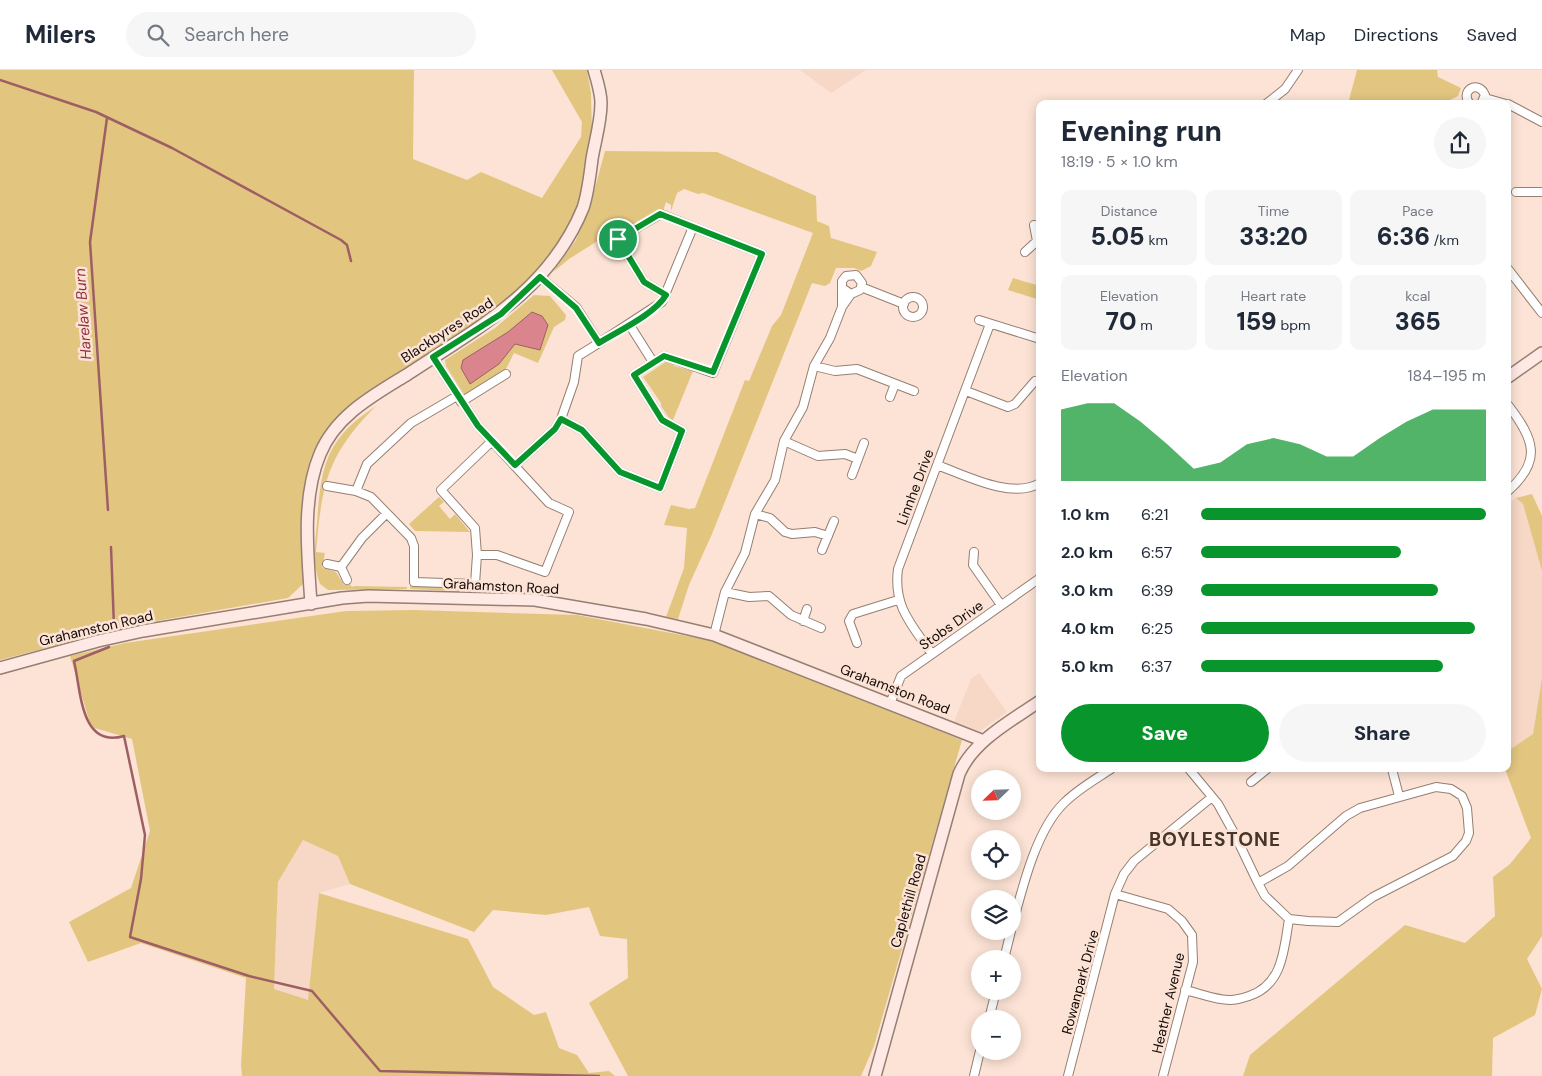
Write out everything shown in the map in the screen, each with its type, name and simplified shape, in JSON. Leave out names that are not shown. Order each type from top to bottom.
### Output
[{"type":"main road","name":"Blackbyres Road","points":[[311,604],[308,565],[310,492],[320,453],[332,433],[355,408],[501,314],[540,277],[560,252],[583,207],[601,102],[594,70]]},
{"type":"main road","points":[[1511,375],[1541,355]]},
{"type":"main road","name":"Grahamston Road","points":[[0,668],[134,633],[368,596],[535,600],[646,619],[714,635],[984,742]]},
{"type":"main road","name":"Caplethill Road","points":[[875,1076],[964,761],[984,742],[1036,704]]},
{"type":"street","points":[[1273,100],[1286,89],[1298,70]]},
{"type":"street","points":[[1468,100],[1466,96],[1468,90],[1473,87],[1482,89],[1483,100]]},
{"type":"street","points":[[1511,106],[1542,122]]},
{"type":"street","points":[[1516,192],[1542,192]]},
{"type":"street","points":[[561,419],[582,430],[620,472],[660,488],[682,431],[662,420],[634,375],[664,356],[670,356],[713,372],[762,254],[660,214],[618,239],[644,282],[666,295]]},
{"type":"street","points":[[1034,225],[1036,233]]},
{"type":"street","points":[[515,465],[555,429],[561,419],[574,382],[578,356],[661,304],[692,227]]},
{"type":"street","points":[[1025,252],[1036,243]]},
{"type":"street","points":[[1511,273],[1542,313]]},
{"type":"street","points":[[840,282],[849,274],[856,275],[861,280],[862,287]]},
{"type":"street","points":[[540,277],[576,308],[599,343]]},
{"type":"street","points":[[840,282],[851,294]]},
{"type":"street","points":[[840,282],[842,306]]},
{"type":"street","points":[[714,635],[725,592],[745,553],[755,514],[775,480],[784,441],[803,406],[814,366],[830,338],[842,306],[851,294],[857,292],[862,287]]},
{"type":"street","points":[[862,287],[904,304]]},
{"type":"street","points":[[978,320],[1036,338]]},
{"type":"street","points":[[629,324],[653,362]]},
{"type":"street","name":"Linnhe Drive","points":[[932,654],[902,610],[898,600],[898,569],[990,324]]},
{"type":"street","points":[[433,357],[459,399],[492,442],[550,503],[569,512],[544,572],[497,555],[477,555]]},
{"type":"street","points":[[814,366],[835,371],[857,369],[914,391]]},
{"type":"street","points":[[356,491],[367,464],[411,423],[506,374]]},
{"type":"street","points":[[966,391],[1008,407],[1015,404],[1035,381]]},
{"type":"street","points":[[890,397],[895,384]]},
{"type":"street","points":[[1511,409],[1533,439],[1534,460],[1526,479],[1511,490]]},
{"type":"street","points":[[1533,439],[1542,440]]},
{"type":"street","points":[[784,441],[818,456],[845,454],[858,459]]},
{"type":"street","points":[[327,486],[356,491],[371,497],[411,538],[414,546],[414,582],[475,584],[477,555],[475,528],[441,490],[492,442]]},
{"type":"street","points":[[852,475],[864,443]]},
{"type":"street","points":[[937,465],[1005,488],[1023,489],[1036,484]]},
{"type":"street","points":[[341,567],[362,538],[386,514]]},
{"type":"street","points":[[755,514],[770,518],[792,534],[815,532],[828,536]]},
{"type":"street","points":[[822,550],[834,521]]},
{"type":"street","points":[[974,552],[973,565],[1001,605]]},
{"type":"street","points":[[327,564],[341,567],[348,580]]},
{"type":"street","name":"Stobs Drive","points":[[890,704],[901,676],[1036,581]]},
{"type":"street","points":[[725,592],[749,597],[769,596],[786,612],[821,628]]},
{"type":"street","points":[[857,643],[849,620],[853,614],[898,600]]},
{"type":"street","points":[[803,621],[807,609]]},
{"type":"street","points":[[1021,896],[1042,836],[1056,812],[1076,793],[1108,772]]},
{"type":"street","points":[[1191,772],[1212,797],[1234,832],[1258,883],[1275,908],[1289,919],[1338,922],[1373,896],[1453,856],[1460,850],[1470,833],[1462,796],[1451,789],[1436,787],[1360,808],[1346,816],[1288,866],[1258,883]]},
{"type":"street","points":[[1251,782],[1263,772]]},
{"type":"street","points":[[1393,772],[1399,796]]},
{"type":"street","name":"Rowanpark Drive","points":[[1068,1076],[1116,894],[1124,874],[1134,861],[1212,797]]},
{"type":"street","name":"Heather Avenue","points":[[1116,894],[1168,909],[1187,926],[1192,936],[1194,948],[1193,962],[1163,1076]]},
{"type":"street","points":[[1185,990],[1229,1000],[1254,994],[1268,985],[1276,976],[1282,958],[1289,919]]},
{"type":"street","points":[[974,1076],[978,1060]]},
{"type":"shaded area","points":[[0,70],[414,70],[413,159],[467,180],[481,172],[542,198],[581,137],[582,122],[552,70],[587,70],[591,93],[592,133],[585,179],[575,215],[551,254],[524,289],[480,323],[348,407],[322,438],[308,467],[305,488],[303,584],[288,598],[134,625],[0,660]]},
{"type":"shaded area","points":[[800,70],[866,70],[831,93]]},
{"type":"shaded area","points":[[1357,70],[1437,70],[1438,77],[1461,88],[1458,96],[1450,100],[1349,100]]},
{"type":"shaded area","points":[[605,151],[717,152],[816,196],[817,221],[829,226],[831,238],[877,252],[871,266],[861,271],[854,268],[836,268],[830,283],[825,286],[812,283],[712,534],[689,585],[678,619],[666,617],[684,568],[687,528],[664,525],[671,505],[689,509],[695,508],[745,380],[749,381],[772,326],[781,315],[813,233],[703,193],[698,194],[684,189],[677,193],[671,211],[671,205],[666,202],[663,211],[659,209],[613,238],[613,243],[607,235],[569,259],[553,272],[576,240],[589,210]]},
{"type":"shaded area","points":[[1013,278],[1036,285],[1036,299],[1008,290]]},
{"type":"shaded area","points":[[534,295],[550,296],[566,315],[565,320],[554,327],[538,363],[514,353],[505,371],[465,396],[446,366],[445,360],[495,328]]},
{"type":"shaded area","points":[[532,312],[542,316],[548,325],[540,350],[515,344],[499,364],[470,384],[461,368],[463,360],[508,332]]},
{"type":"shaded area","points":[[667,361],[672,362],[674,366],[693,371],[673,420],[669,418],[643,377]]},
{"type":"shaded area","points":[[376,406],[346,440],[330,473],[324,490],[316,552],[325,553],[322,568],[336,572],[344,585],[349,583],[352,587],[407,587],[407,589],[328,590],[320,584],[317,576],[315,554],[324,470],[336,443],[346,430]]},
{"type":"shaded area","points":[[1532,494],[1542,516],[1542,571],[1523,504],[1516,498]]},
{"type":"shaded area","points":[[439,497],[444,502],[439,506],[450,519],[455,514],[470,532],[415,531],[409,524]]},
{"type":"shaded area","points":[[1516,498],[1523,504],[1542,571],[1542,678],[1533,734],[1511,749],[1511,502]]},
{"type":"shaded area","points":[[410,585],[478,588],[476,592],[410,589]]},
{"type":"shaded area","points":[[414,610],[577,615],[713,641],[962,740],[874,1046],[861,1076],[628,1076],[589,1003],[628,978],[627,939],[600,936],[589,907],[546,915],[493,910],[474,932],[350,884],[338,856],[303,840],[278,882],[274,989],[308,1000],[319,893],[468,939],[493,987],[534,1015],[546,1012],[559,1048],[577,1055],[589,1073],[609,1071],[615,1076],[242,1076],[246,978],[141,943],[88,962],[69,922],[131,888],[150,831],[132,739],[91,727],[70,656],[125,643],[346,611]]},
{"type":"shaded area","points":[[979,673],[1007,712],[980,731],[954,722],[971,679]]},
{"type":"shaded area","points":[[1542,678],[1542,936],[1527,959],[1542,989],[1535,1015],[1493,1038],[1492,1076],[1243,1076],[1250,1055],[1405,925],[1465,943],[1495,916],[1493,877],[1510,864],[1531,838],[1506,772],[1511,772],[1511,749],[1533,734]]},
{"type":"shaded area","points":[[303,840],[338,856],[350,884],[319,893],[308,1001],[274,989],[278,882]]},
{"type":"waterway","points":[[0,80],[96,112],[172,148],[341,240],[347,245],[351,261]]},
{"type":"waterway","name":"Harelaw Burn","points":[[107,118],[90,242],[108,510]]},
{"type":"waterway","points":[[111,547],[114,627]]},
{"type":"waterway","points":[[109,647],[74,661],[81,701],[91,726],[99,734],[110,738],[124,736],[145,835],[141,879],[130,937],[249,976],[312,991],[380,1071],[599,1076]]},
{"type":"district","name":"BOYLESTONE","points":[[1215,839]]},
{"type":"route","points":[[660,214],[762,254],[740,311],[713,372],[670,356],[664,356],[634,375],[662,420],[666,424],[682,431],[660,488],[620,472],[582,430],[574,424],[561,419],[555,429],[515,465],[478,426],[433,357],[501,314],[540,277],[576,308],[599,343],[661,304],[666,295],[644,282],[618,239],[660,214]]}]
